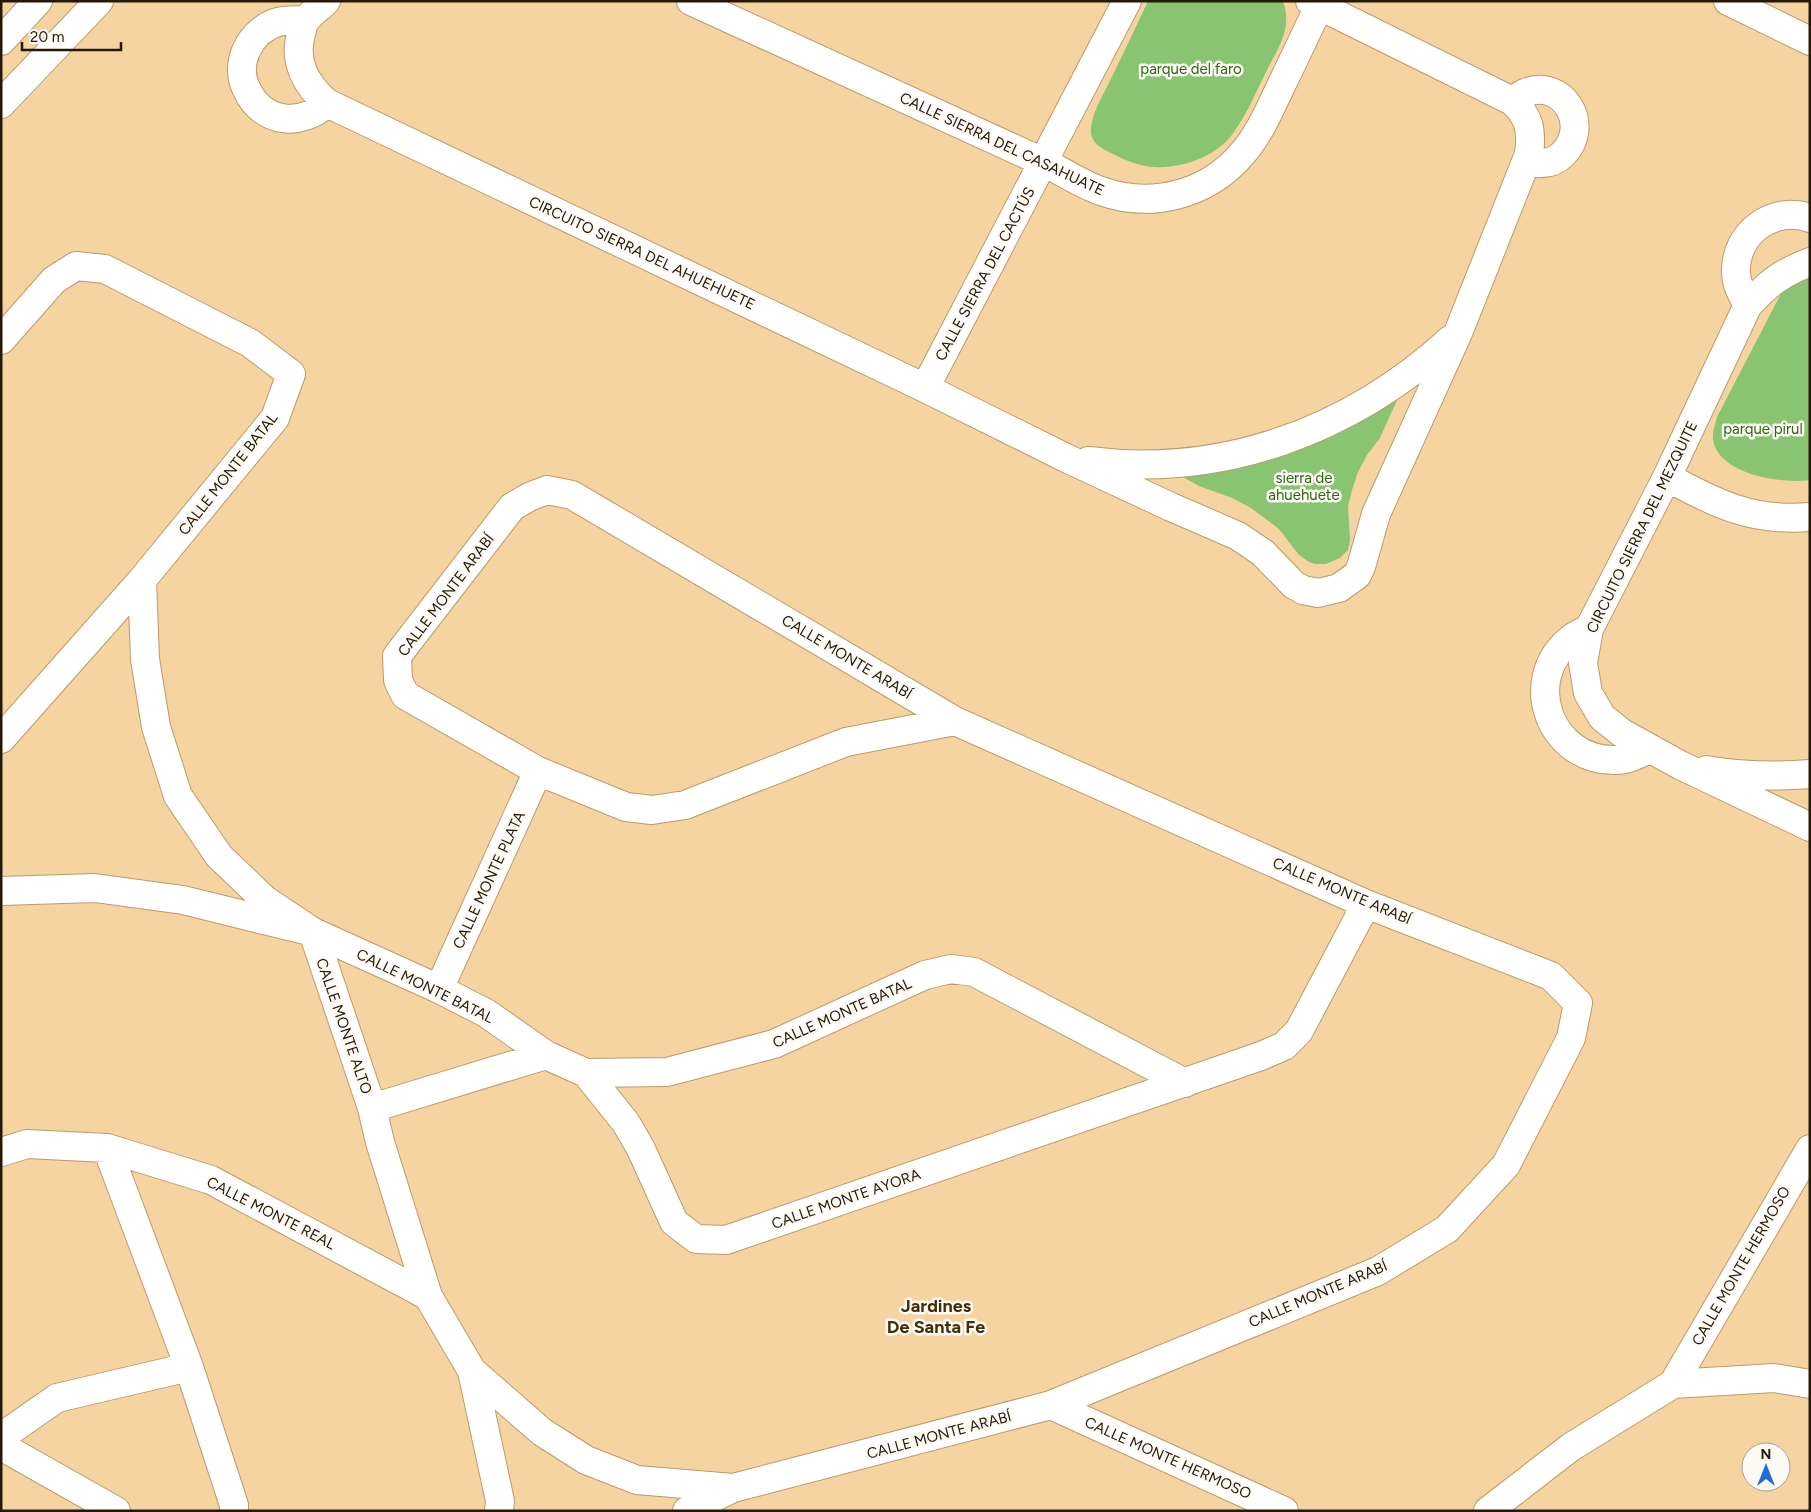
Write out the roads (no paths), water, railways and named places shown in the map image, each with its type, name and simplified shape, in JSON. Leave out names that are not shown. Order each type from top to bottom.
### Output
[{"type":"street","points":[[1,41],[38,1]]},
{"type":"street","points":[[1,104],[99,1]]},
{"type":"street","points":[[326,1],[305,20],[278,22],[265,28],[254,37],[246,49],[242,76],[246,89],[254,101],[264,111],[277,117],[290,119],[304,118],[317,113],[327,104]]},
{"type":"street","name":"CALLE SIERRA DEL CASAHUATE","points":[[691,1],[1043,162],[1100,191],[1142,199],[1171,197],[1198,189],[1225,172],[1242,154],[1260,131],[1315,4]]},
{"type":"street","name":"CALLE SIERRA DEL CACTÚS","points":[[925,388],[1127,1]]},
{"type":"street","points":[[1728,1],[1810,41]]},
{"type":"street","name":"CIRCUITO SIERRA DEL AHUEHUETE","points":[[305,20],[299,41],[299,55],[302,68],[314,92],[327,104],[925,388],[1066,458],[1238,536],[1262,553],[1288,580],[1303,590],[1318,593],[1339,588],[1353,578],[1361,567],[1376,514],[1458,333],[1530,154],[1531,136],[1528,124],[1512,101],[1315,4]]},
{"type":"street","points":[[1512,101],[1525,92],[1540,90],[1556,94],[1567,104],[1575,118],[1575,134],[1569,148],[1558,159],[1543,164],[1526,162]]},
{"type":"street","points":[[1748,305],[1740,290],[1736,274],[1736,259],[1742,244],[1750,232],[1763,222],[1777,216],[1792,214],[1810,218]]},
{"type":"street","name":"CIRCUITO SIERRA DEL MEZQUITE","points":[[1810,262],[1786,271],[1766,285],[1748,305],[1667,477],[1589,629],[1583,663],[1588,693],[1602,717],[1622,733],[1680,765],[1810,828]]},
{"type":"street","name":"CALLE MONTE BATAL","points":[[1,340],[54,280],[76,266],[106,270],[250,343],[292,374],[275,418],[142,580],[1,739]]},
{"type":"street","name":"CIRCUITO SIERRA DEL AHUEHUETE","points":[[1066,458],[1109,463],[1151,464],[1194,461],[1236,454],[1277,443],[1317,428],[1392,387],[1458,333]]},
{"type":"street","points":[[1667,477],[1700,496],[1734,510],[1766,518],[1810,517]]},
{"type":"street","name":"CALLE MONTE ARABÍ","points":[[687,1511],[733,1488],[1051,1406],[1378,1271],[1448,1228],[1506,1165],[1571,1038],[1578,1003],[1551,976],[1366,904],[955,721],[572,495],[547,490],[529,497],[512,507],[397,656],[398,680],[405,695],[538,771],[626,808],[652,810],[684,805],[846,742],[955,721]]},
{"type":"street","points":[[142,580],[146,660],[155,717],[178,796],[219,856],[265,900],[312,932]]},
{"type":"street","points":[[1589,629],[1572,638],[1560,650],[1550,666],[1545,683],[1545,702],[1550,719],[1558,733],[1570,745],[1584,754],[1601,759],[1618,760],[1634,757],[1649,749]]},
{"type":"street","points":[[1680,765],[1732,774],[1784,776],[1810,774]]},
{"type":"street","name":"CALLE MONTE PLATA","points":[[439,989],[538,771]]},
{"type":"street","name":"CALLE MONTE BATAL","points":[[1,891],[95,888],[183,900],[312,932],[439,989],[486,1013],[546,1055],[586,1073],[667,1072],[774,1044],[925,975],[951,969],[974,972],[1185,1083]]},
{"type":"street","points":[[1185,1083],[1284,1046],[1299,1031],[1366,904]]},
{"type":"street","name":"CALLE MONTE ALTO","points":[[312,932],[372,1108],[380,1142],[428,1296],[472,1371],[500,1500],[499,1511]]},
{"type":"street","points":[[372,1108],[546,1055]]},
{"type":"street","name":"CALLE MONTE AYORA","points":[[586,1073],[626,1123],[642,1149],[674,1222],[696,1240],[726,1240],[1185,1083]]},
{"type":"street","name":"CALLE MONTE REAL","points":[[1,1152],[27,1144],[107,1148],[211,1180],[428,1296]]},
{"type":"street","points":[[107,1148],[189,1367],[234,1505],[234,1511]]},
{"type":"street","name":"CALLE MONTE HERMOSO","points":[[1488,1511],[1571,1447],[1673,1384],[1810,1149]]},
{"type":"street","points":[[1,1437],[57,1398],[189,1367]]},
{"type":"street","name":"CALLE MONTE ARABÍ","points":[[472,1371],[542,1432],[586,1460],[637,1480],[733,1488]]},
{"type":"street","name":"CALLE MONTE HERMOSO","points":[[1673,1384],[1774,1378],[1810,1384]]},
{"type":"street","name":"CALLE MONTE HERMOSO","points":[[1051,1406],[1284,1511]]},
{"type":"street","points":[[1,1446],[116,1511]]},
{"type":"district","name":"Jardines De Santa Fe","points":[[936,1316]]},
{"type":"park label","name":"parque del faro","points":[[1191,69]]},
{"type":"park label","name":"parque pirul","points":[[1763,429]]},
{"type":"park label","name":"sierra de ahuehuete","points":[[1304,486]]}]
